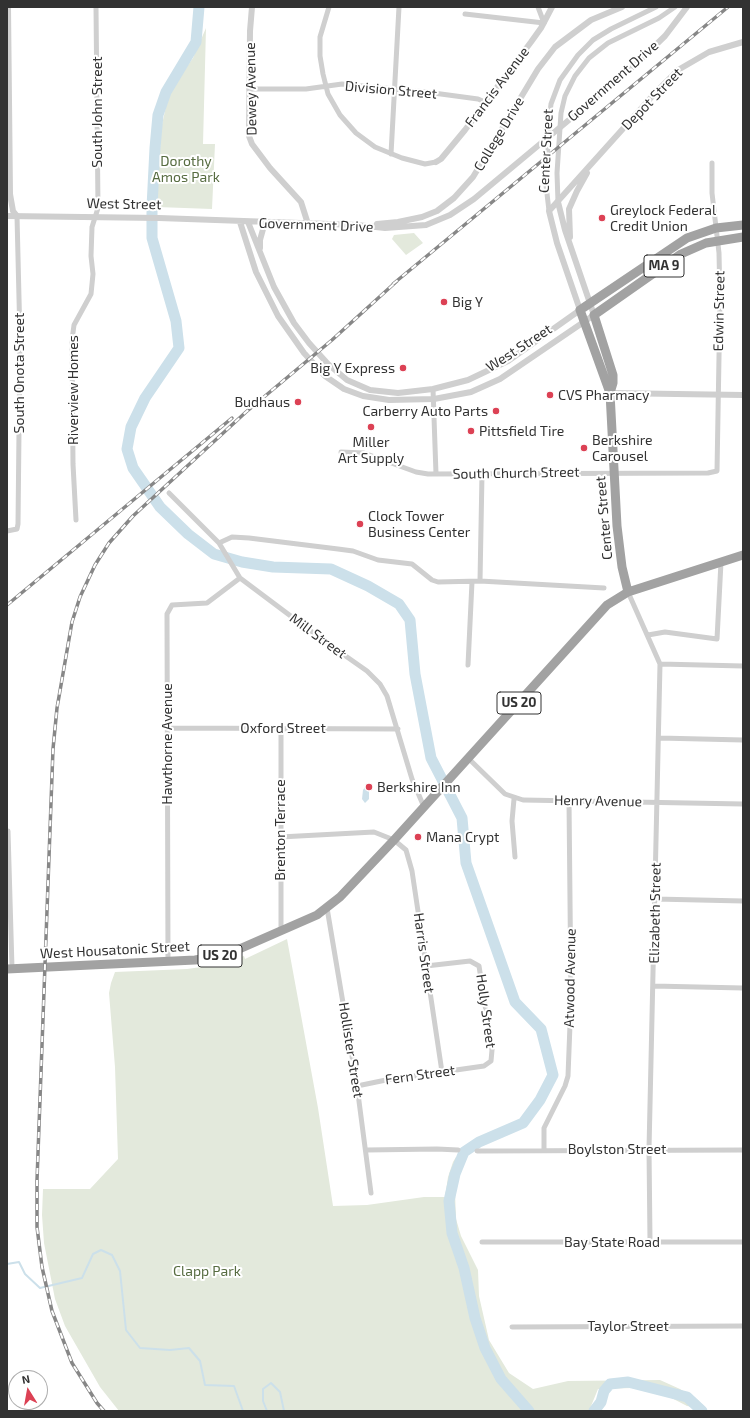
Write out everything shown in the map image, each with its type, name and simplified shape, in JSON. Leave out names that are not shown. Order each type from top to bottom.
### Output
[{"type":"highway","name":"West Street","points":[[580,310],[676,245],[697,234],[716,228],[743,225]]},
{"type":"highway","name":"West Street","points":[[594,315],[681,254],[693,248],[718,240],[743,237]]},
{"type":"highway","name":"Center Street","points":[[580,310],[610,393],[619,552],[628,592]]},
{"type":"highway","name":"Center Street","points":[[594,315],[613,375],[613,383],[610,393]]},
{"type":"highway","name":"West Housatonic Street","points":[[9,968],[168,962],[220,956],[281,932],[308,919],[340,897],[394,840],[469,759],[596,615],[618,597],[628,592],[743,555]]},
{"type":"street","points":[[8,7],[10,194],[13,211],[16,216]]},
{"type":"street","name":"South John Street","points":[[95,217],[98,208],[96,7]]},
{"type":"street","name":"Dewey Avenue","points":[[252,7],[249,136],[252,144],[301,202],[308,224]]},
{"type":"street","points":[[329,7],[320,37],[320,56],[326,87],[340,115],[356,133],[375,147],[391,154],[425,164],[436,162]]},
{"type":"street","points":[[391,154],[399,7]]},
{"type":"street","points":[[465,14],[544,23],[538,7]]},
{"type":"street","name":"Francis Avenue","points":[[436,162],[441,159],[460,136],[544,23],[552,7]]},
{"type":"street","name":"College Drive","points":[[357,225],[388,223],[416,218],[437,211],[454,198],[473,177],[538,69],[555,47],[591,20],[622,7]]},
{"type":"street","name":"Center Street","points":[[580,310],[557,243],[549,211],[546,185],[551,104],[560,80],[570,64],[593,40],[611,29],[656,7]]},
{"type":"street","name":"Center Street","points":[[594,315],[570,244],[558,202],[557,173],[561,113],[566,96],[575,76],[589,58],[608,43],[659,18],[675,7]]},
{"type":"street","name":"Government Drive","points":[[248,222],[357,225],[403,228],[426,225],[441,219],[474,199],[652,49],[687,7]]},
{"type":"street","name":"Depot Street","points":[[549,211],[656,92],[678,70],[709,52],[743,42]]},
{"type":"street","name":"Division Street","points":[[249,89],[306,89],[342,84],[478,99],[485,102]]},
{"type":"street","name":"Depot Street","points":[[570,244],[568,219],[571,204],[593,163]]},
{"type":"street","name":"Edwin Street","points":[[712,163],[712,193],[718,240],[720,300],[717,394],[717,471]]},
{"type":"street","name":"West Street","points":[[7,216],[159,218],[248,222],[279,297],[302,334],[328,364],[346,379],[370,390],[383,392],[414,392],[433,390],[468,380],[499,367],[580,310]]},
{"type":"street","name":"South Onota Street","points":[[7,531],[16,530],[18,524],[20,339],[16,216]]},
{"type":"street","name":"Riverview Homes","points":[[76,520],[73,464],[72,340],[74,325],[91,294],[93,274],[91,256],[92,227],[95,217]]},
{"type":"street","name":"West Street","points":[[240,222],[256,272],[278,316],[304,353],[325,376],[344,389],[364,396],[389,400],[434,399],[471,392],[500,379],[594,315]]},
{"type":"street","name":"West Street","points":[[263,259],[260,240],[265,222]]},
{"type":"street","points":[[433,390],[436,474]]},
{"type":"street","points":[[610,393],[743,395]]},
{"type":"street","name":"South Church Street","points":[[341,452],[364,453],[416,472],[436,474],[708,474],[717,471]]},
{"type":"street","points":[[480,581],[482,474]]},
{"type":"street","name":"Mill Street","points":[[169,493],[219,543],[240,578],[367,671],[385,690],[412,779],[427,804]]},
{"type":"street","points":[[219,543],[232,537],[249,538],[354,551],[378,560],[412,564],[432,580],[438,582],[480,581],[604,588]]},
{"type":"street","points":[[648,635],[665,632],[717,639],[721,562]]},
{"type":"street","name":"Hawthorne Avenue","points":[[168,962],[166,891],[168,728],[167,614],[168,609],[172,605],[207,603],[240,578]]},
{"type":"street","points":[[468,665],[472,582]]},
{"type":"street","name":"Elizabeth Street","points":[[628,592],[660,664],[656,899],[649,1149],[650,1241]]},
{"type":"street","points":[[660,664],[743,666]]},
{"type":"street","name":"Oxford Street","points":[[168,728],[398,729]]},
{"type":"street","name":"Brenton Terrace","points":[[281,729],[281,932]]},
{"type":"street","points":[[659,738],[743,740]]},
{"type":"street","points":[[469,759],[505,794],[514,798],[512,821],[515,857]]},
{"type":"street","name":"Henry Avenue","points":[[514,798],[569,801],[743,804]]},
{"type":"street","name":"Atwood Avenue","points":[[544,1150],[544,1128],[565,1086],[568,1076],[571,999],[569,801]]},
{"type":"street","points":[[8,831],[9,968]]},
{"type":"street","points":[[280,837],[374,832],[394,840]]},
{"type":"street","name":"Harris Street","points":[[394,840],[406,850],[409,857],[442,1072]]},
{"type":"street","points":[[656,899],[743,901]]},
{"type":"street","name":"Hollister Street","points":[[326,908],[357,1086],[371,1193]]},
{"type":"street","name":"Holly Street","points":[[426,966],[467,962],[474,962],[479,966],[484,986],[493,1056],[489,1064],[484,1066]]},
{"type":"street","points":[[653,986],[743,988]]},
{"type":"street","name":"Fern Street","points":[[357,1086],[386,1080],[484,1066]]},
{"type":"street","name":"Boylston Street","points":[[477,1151],[649,1149],[743,1150]]},
{"type":"street","points":[[366,1150],[458,1150]]},
{"type":"street","name":"Bay State Road","points":[[482,1242],[743,1242]]},
{"type":"street","name":"Taylor Street","points":[[512,1326],[743,1326]]},
{"type":"green space","name":"Dorothy Amos Park","points":[[206,28],[203,144],[215,144],[212,209],[157,207],[161,129],[167,102],[173,86],[193,58]]},
{"type":"green space","points":[[414,233],[423,243],[406,255],[392,239],[394,235]]},
{"type":"green space","name":"Clapp Park","points":[[287,939],[318,1108],[333,1206],[367,1205],[424,1197],[445,1197],[448,1177],[453,1162],[456,1157],[467,1158],[459,1169],[455,1192],[456,1219],[461,1236],[478,1270],[479,1296],[489,1340],[509,1373],[533,1389],[568,1381],[660,1380],[680,1389],[698,1400],[706,1411],[693,1411],[693,1407],[687,1406],[658,1391],[632,1388],[598,1389],[589,1411],[119,1411],[100,1387],[65,1326],[55,1299],[44,1243],[42,1215],[43,1189],[90,1189],[118,1159],[115,1067],[109,993],[111,983],[115,972],[187,969],[216,965],[244,956],[245,959]]},
{"type":"water","points":[[365,787],[369,790],[369,799],[365,803],[362,799],[363,790]]},
{"type":"waterway","points":[[199,7],[196,42],[166,92],[158,115],[155,148],[152,238],[176,321],[179,348],[145,398],[131,427],[127,449],[133,468],[160,507],[188,534],[214,554],[242,562],[273,567],[331,569],[368,586],[399,604],[410,620],[415,674],[431,758],[462,818],[466,863],[515,1002],[541,1029],[553,1075],[540,1100],[523,1123],[479,1142],[464,1152],[455,1174],[449,1201],[452,1233],[464,1268],[475,1318],[485,1348],[501,1379],[529,1411]]},
{"type":"waterway","points":[[7,1264],[19,1262],[25,1274],[40,1288],[82,1278],[93,1254],[101,1250],[112,1255],[120,1271],[126,1330],[140,1348],[170,1350],[189,1348],[200,1361],[205,1385],[234,1386],[243,1411]]},
{"type":"waterway","points":[[594,1411],[601,1402],[604,1391],[610,1384],[628,1382],[687,1397],[702,1411]]},
{"type":"waterway","points":[[267,1411],[263,1401],[263,1389],[271,1383],[280,1392],[284,1411]]},
{"type":"railway","points":[[393,284],[728,7]]},
{"type":"railway","points":[[104,1411],[97,1403],[72,1363],[52,1311],[42,1267],[37,1227],[37,1180],[53,749],[57,708],[72,622],[80,597],[95,565],[109,543],[133,516],[246,412],[332,340],[397,281]]},
{"type":"railway","points":[[7,605],[232,418]]},
{"type":"place","name":"Greylock Federal Credit Union","points":[[602,218]]},
{"type":"place","name":"Big Y","points":[[444,302]]},
{"type":"place","name":"Big Y Express","points":[[403,368]]},
{"type":"place","name":"CVS Pharmacy","points":[[550,395]]},
{"type":"place","name":"Budhaus","points":[[298,402]]},
{"type":"place","name":"Carberry Auto Parts","points":[[496,411]]},
{"type":"place","name":"Miller Art Supply","points":[[371,427]]},
{"type":"place","name":"Pittsfield Tire","points":[[471,431]]},
{"type":"place","name":"Berkshire Carousel","points":[[584,448]]},
{"type":"place","name":"Clock Tower Business Center","points":[[360,524]]},
{"type":"place","name":"Berkshire Inn","points":[[369,787]]},
{"type":"place","name":"Mana Crypt","points":[[418,837]]}]
